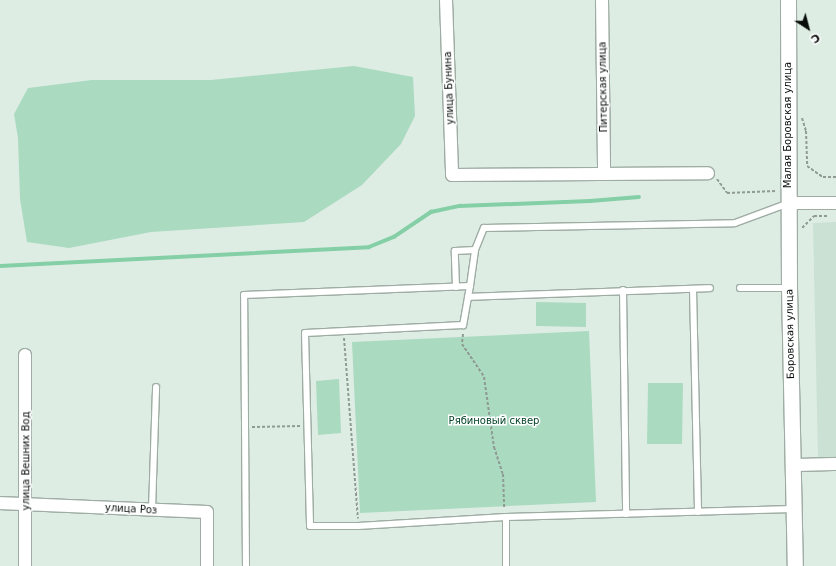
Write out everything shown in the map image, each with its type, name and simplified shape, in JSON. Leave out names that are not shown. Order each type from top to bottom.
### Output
[{"type":"street","name":"улица Бунина","points":[[446,0],[452,176],[604,174]]},
{"type":"street","name":"Питерская улица","points":[[602,0],[604,174]]},
{"type":"street","name":"Малая Боровская улица","points":[[788,0],[789,203]]},
{"type":"street","points":[[604,174],[708,172]]},
{"type":"street","points":[[789,203],[836,203]]},
{"type":"street","name":"Боровская улица","points":[[789,203],[789,288],[795,509],[795,566]]},
{"type":"street","name":"улица Вешних Вод","points":[[25,355],[27,504],[25,566]]},
{"type":"street","points":[[794,465],[836,464]]},
{"type":"street","name":"улица Роз","points":[[0,503],[207,512],[207,566]]},
{"type":"lane","points":[[789,203],[735,223],[484,228],[475,250],[463,325],[305,333],[310,526],[358,526],[506,517],[795,509]]},
{"type":"lane","points":[[456,287],[455,251],[475,250]]},
{"type":"lane","points":[[246,566],[244,294],[470,286]]},
{"type":"lane","points":[[468,297],[623,290],[710,288]]},
{"type":"lane","points":[[740,288],[789,288]]},
{"type":"lane","points":[[693,289],[698,512]]},
{"type":"lane","points":[[623,290],[626,514]]},
{"type":"lane","points":[[152,510],[156,387]]},
{"type":"lane","points":[[506,517],[506,566]]},
{"type":"path","points":[[801,115],[806,131],[807,166],[823,177],[836,177]]},
{"type":"path","points":[[708,172],[719,180],[727,193],[778,191]]},
{"type":"path","points":[[802,229],[814,216],[836,216]]},
{"type":"path","points":[[463,325],[462,344],[484,378],[494,447],[503,474],[502,496],[506,517]]},
{"type":"path","points":[[344,331],[358,526]]},
{"type":"path","points":[[245,427],[307,426]]},
{"type":"shaded area","points":[[836,222],[836,458],[818,459],[813,223]]},
{"type":"green space","points":[[354,66],[413,77],[415,116],[401,144],[362,185],[304,222],[151,232],[69,248],[27,242],[20,199],[18,138],[14,114],[28,88],[92,80],[211,80]]},
{"type":"green space","points":[[536,302],[586,303],[586,327],[536,326]]},
{"type":"green space","name":"Рябиновый сквер","points":[[589,331],[596,502],[360,513],[352,342]]},
{"type":"green space","points":[[339,379],[341,433],[318,435],[316,381]]},
{"type":"green space","points":[[648,383],[683,383],[682,444],[647,444]]},
{"type":"waterway","points":[[0,266],[369,247],[394,237],[431,212],[460,206],[590,201],[639,197]]}]
